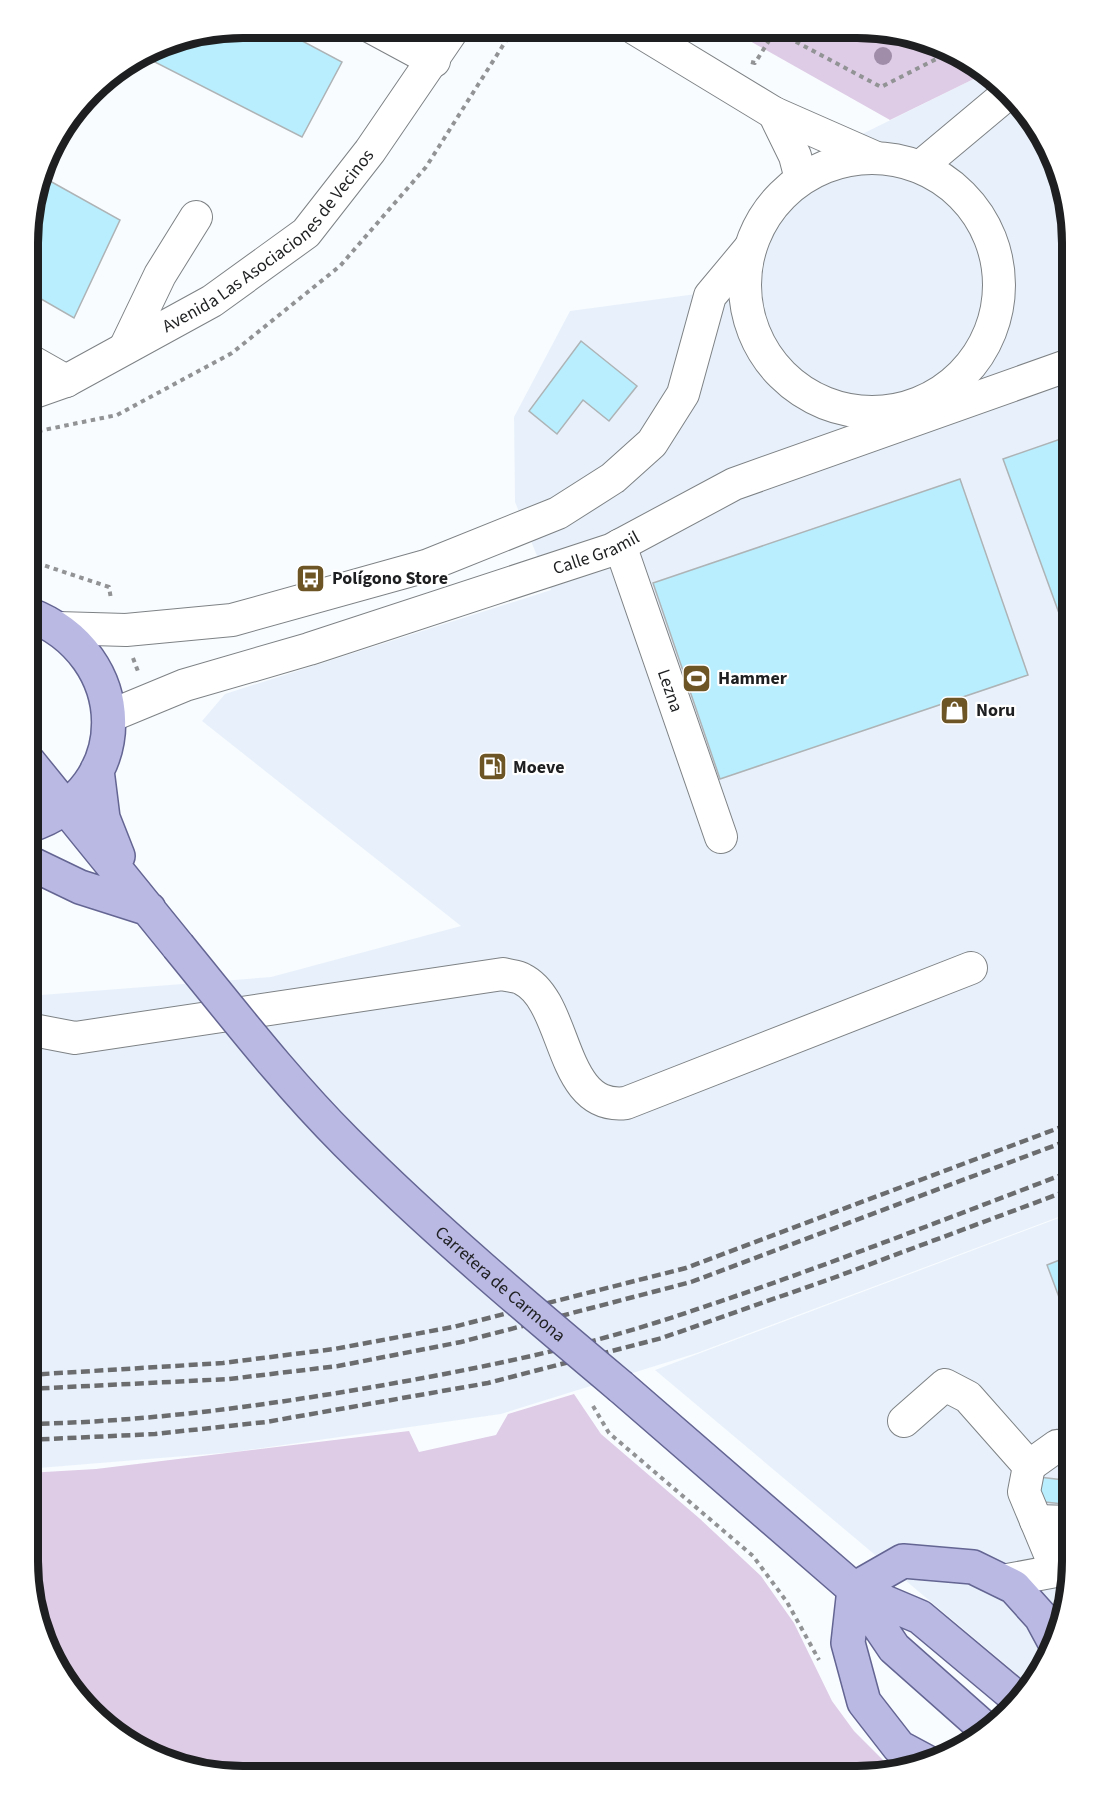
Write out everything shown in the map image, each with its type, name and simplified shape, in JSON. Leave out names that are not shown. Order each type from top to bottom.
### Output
[{"type":"main road","points":[[38,619],[58,628],[82,649],[95,666],[103,682],[110,716],[97,770],[103,818],[143,902]]},
{"type":"main road","points":[[38,823],[46,821],[66,808],[97,770]]},
{"type":"main road","points":[[38,773],[143,902]]},
{"type":"main road","points":[[38,867],[80,887],[143,902]]},
{"type":"main road","name":"Carretera de Carmona","points":[[143,902],[301,1094],[345,1141],[470,1260],[621,1387],[854,1589],[894,1648],[980,1724]]},
{"type":"main road","points":[[917,1757],[899,1747],[864,1702],[848,1643],[854,1589],[903,1561],[973,1567],[1014,1587],[1041,1617],[1049,1631]]},
{"type":"main road","name":"Carretera de Carmona","points":[[854,1589],[920,1617],[1012,1694]]},
{"type":"street","points":[[391,38],[434,61]]},
{"type":"street","name":"Avenida Las Asociaciones de Vecinos","points":[[38,391],[66,381],[212,301],[306,233],[370,152],[448,38]]},
{"type":"street","points":[[650,38],[774,113],[874,157]]},
{"type":"street","points":[[920,167],[1003,98]]},
{"type":"street","points":[[774,113],[795,156],[801,179]]},
{"type":"street","points":[[58,628],[113,631],[232,620],[426,566],[558,513],[613,478],[652,443],[683,394],[710,296],[750,248],[769,209],[801,179],[836,162],[874,157],[898,160],[920,167],[957,190],[984,224],[998,265],[998,308],[982,349],[955,382],[919,411],[878,412],[838,408],[801,390],[779,370],[772,363],[752,328],[744,289],[750,248]]},
{"type":"street","points":[[125,348],[160,275],[196,217]]},
{"type":"street","points":[[38,365],[66,381]]},
{"type":"street","name":"Calle Gramil","points":[[110,716],[185,685],[320,645],[620,545],[734,484],[919,411],[1062,367]]},
{"type":"street","name":"Lezna","points":[[620,545],[721,837]]},
{"type":"street","points":[[38,1031],[75,1038],[503,974],[522,979],[537,991],[546,1004],[572,1068],[591,1092],[612,1105],[626,1103],[971,968]]},
{"type":"street","points":[[904,1421],[945,1385],[968,1397],[1029,1466]]},
{"type":"street","points":[[1061,1448],[1057,1446],[1029,1466],[1024,1492],[1036,1521],[1061,1564]]},
{"type":"street","points":[[1036,1521],[1061,1522]]},
{"type":"street","points":[[1002,1581],[1061,1570]]},
{"type":"path","points":[[745,58],[755,63],[769,38]]},
{"type":"path","points":[[788,38],[881,87],[942,56]]},
{"type":"path","points":[[38,563],[109,588],[111,601]]},
{"type":"path","points":[[589,1400],[609,1433],[753,1556],[787,1602],[824,1669]]},
{"type":"shaded area","points":[[745,38],[883,39],[910,44],[935,53],[977,77],[890,120]]},
{"type":"shaded area","points":[[977,77],[1002,97],[1019,118],[1034,140],[1055,189],[1062,242],[1061,1216],[697,1353],[501,1414],[234,1452],[38,1468],[38,995],[271,977],[461,926],[202,721],[225,694],[551,590],[515,502],[514,417],[570,311],[696,294],[783,173]]},
{"type":"shaded area","points":[[1061,1217],[1061,1574],[1058,1601],[1051,1627],[1034,1663],[1023,1679],[655,1370]]},
{"type":"shaded area","points":[[574,1394],[601,1434],[699,1518],[761,1576],[794,1623],[832,1701],[854,1731],[886,1764],[857,1766],[242,1766],[216,1764],[189,1759],[140,1738],[97,1706],[65,1663],[53,1639],[41,1601],[38,1574],[38,1472],[96,1469],[409,1431],[419,1452],[496,1435],[508,1414]]},
{"type":"building","points":[[229,38],[297,38],[342,62],[302,137],[150,60],[202,41]]},
{"type":"building","points":[[47,179],[120,220],[74,318],[38,297],[39,216]]},
{"type":"building","points":[[581,341],[637,386],[609,421],[583,400],[557,434],[529,411]]},
{"type":"building","points":[[1062,439],[1062,621],[1003,459]]},
{"type":"building","points":[[960,479],[1028,675],[720,779],[653,583]]},
{"type":"building","points":[[1061,1259],[1061,1303],[1047,1265]]},
{"type":"building","points":[[1039,1477],[1061,1480],[1061,1504],[1036,1501]]},
{"type":"railway","points":[[38,1374],[223,1363],[334,1349],[453,1327],[686,1268],[1061,1127]]},
{"type":"railway","points":[[38,1388],[229,1379],[338,1366],[461,1342],[691,1282],[1061,1143]]},
{"type":"railway","points":[[38,1424],[156,1417],[241,1407],[404,1382],[550,1352],[658,1322],[762,1287],[1061,1175]]},
{"type":"railway","points":[[38,1439],[155,1434],[266,1422],[488,1383],[662,1338],[833,1278],[1061,1193]]},
{"type":"place","name":"Polígono Store","points":[[311,578]]},
{"type":"place","name":"Hammer","points":[[697,678]]},
{"type":"place","name":"Noru","points":[[955,710]]},
{"type":"place","name":"Moeve","points":[[492,767]]}]
